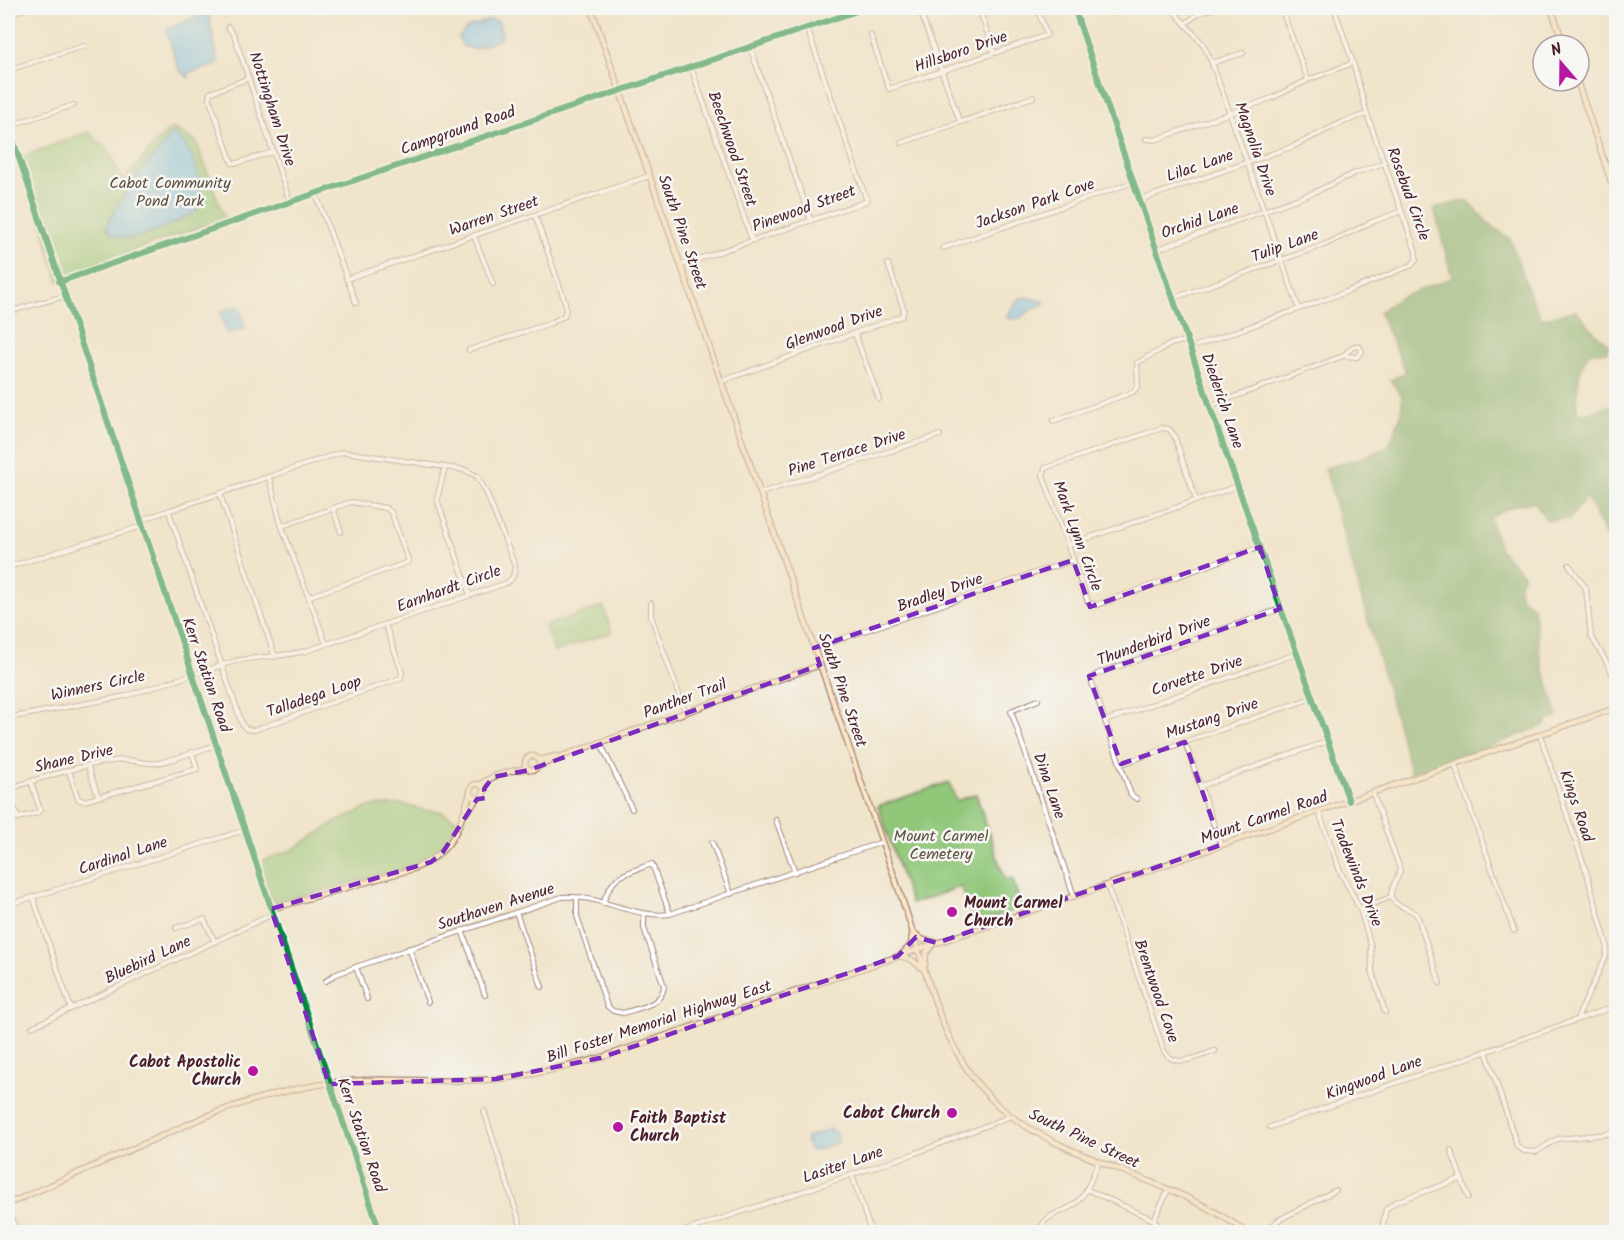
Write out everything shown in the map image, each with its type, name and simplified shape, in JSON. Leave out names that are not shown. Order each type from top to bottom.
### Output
[{"type":"street","points":[[8,14],[28,8]]},
{"type":"street","name":"South Pine Street","points":[[591,8],[954,1050],[983,1091],[1011,1116],[1033,1131],[1198,1203],[1233,1222],[1246,1233]]},
{"type":"street","name":"Campground Road","points":[[59,282],[866,8]]},
{"type":"street","points":[[919,8],[960,122]]},
{"type":"street","points":[[979,8],[994,53]]},
{"type":"street","name":"Hillsboro Drive","points":[[871,36],[890,89],[1047,36],[1037,8]]},
{"type":"street","name":"Diederich Lane","points":[[1074,8],[1280,609],[1349,801]]},
{"type":"street","name":"Magnolia Drive","points":[[1171,8],[1203,44],[1212,63],[1299,309]]},
{"type":"street","points":[[1185,24],[1200,13],[1215,8]]},
{"type":"street","points":[[1281,8],[1308,80]]},
{"type":"street","name":"Rosebud Circle","points":[[1190,348],[1412,265],[1416,260],[1416,252],[1367,114],[1334,8]]},
{"type":"street","points":[[1551,8],[1560,33]]},
{"type":"street","name":"Nottingham Drive","points":[[228,27],[234,35],[290,202]]},
{"type":"street","name":"Pinewood Street","points":[[681,265],[867,201],[807,28]]},
{"type":"street","points":[[8,70],[84,46]]},
{"type":"street","points":[[750,47],[811,221]]},
{"type":"street","points":[[1212,63],[1243,53]]},
{"type":"street","points":[[1146,139],[1155,140],[1272,98],[1308,80],[1353,63]]},
{"type":"street","name":"Beechwood Street","points":[[691,66],[752,240]]},
{"type":"street","points":[[249,78],[215,90],[208,98],[232,163],[237,164],[273,152]]},
{"type":"street","points":[[1581,93],[1617,196]]},
{"type":"street","points":[[901,143],[1033,97]]},
{"type":"street","points":[[8,125],[74,105]]},
{"type":"street","name":"Lilac Lane","points":[[1140,200],[1294,146],[1343,122],[1367,114]]},
{"type":"street","name":"Kerr Station Road","points":[[8,125],[380,1233]]},
{"type":"street","name":"Orchid Lane","points":[[1158,249],[1313,194],[1355,173],[1384,162]]},
{"type":"street","name":"Warren Street","points":[[346,279],[649,176]]},
{"type":"street","name":"Jackson Park Cove","points":[[943,248],[1134,182]]},
{"type":"street","points":[[316,194],[356,303]]},
{"type":"street","name":"Tulip Lane","points":[[1174,298],[1324,245],[1401,211]]},
{"type":"street","points":[[469,350],[551,323],[564,316],[565,302],[535,215]]},
{"type":"street","points":[[474,236],[493,284]]},
{"type":"street","name":"Glenwood Drive","points":[[722,381],[903,315],[904,310],[888,264]]},
{"type":"street","points":[[8,312],[64,296]]},
{"type":"street","points":[[855,334],[879,399]]},
{"type":"street","points":[[1053,421],[1133,392],[1138,386],[1137,363],[1171,344],[1188,340]]},
{"type":"street","points":[[1210,406],[1342,356],[1354,346],[1359,346],[1362,352],[1357,357],[1342,356]]},
{"type":"street","name":"Mark Lynn Circle","points":[[1196,500],[1174,435],[1169,429],[1162,428],[1045,468],[1043,475],[1088,602],[1096,605],[1260,548]]},
{"type":"street","name":"Pine Terrace Drive","points":[[761,493],[940,435]]},
{"type":"street","name":"Earnhardt Circle","points":[[8,567],[342,452],[465,470],[477,476],[482,483],[515,566],[514,576],[510,581],[296,654],[251,658],[192,675]]},
{"type":"street","points":[[445,467],[437,499],[470,595]]},
{"type":"street","points":[[269,478],[282,526],[326,644]]},
{"type":"street","points":[[1068,545],[1238,486]]},
{"type":"street","points":[[220,494],[275,657]]},
{"type":"street","points":[[282,526],[351,502],[391,512],[409,562],[310,596]]},
{"type":"street","points":[[333,508],[341,532]]},
{"type":"street","points":[[169,511],[222,665]]},
{"type":"street","name":"Bradley Drive","points":[[814,648],[1073,560]]},
{"type":"street","points":[[1569,565],[1586,588],[1591,636],[1617,685]]},
{"type":"street","points":[[651,603],[651,616],[685,711]]},
{"type":"street","name":"Thunderbird Drive","points":[[1137,799],[1131,795],[1092,678],[1096,674],[1280,609]]},
{"type":"street","name":"Talladega Loop","points":[[222,665],[242,724],[246,729],[254,730],[401,678],[402,672],[385,624]]},
{"type":"street","name":"Corvette Drive","points":[[1105,721],[1296,654]]},
{"type":"street","name":"Panther Trail","points":[[539,763],[820,665]]},
{"type":"street","name":"Winners Circle","points":[[8,718],[126,696],[192,675]]},
{"type":"street","name":"Mustang Drive","points":[[1120,764],[1312,698]]},
{"type":"street","name":"Dina Lane","points":[[1038,700],[1011,711],[1074,896]]},
{"type":"street","name":"Mount Carmel Road","points":[[918,949],[1617,708]]},
{"type":"street","name":"Kings Road","points":[[1540,734],[1587,874],[1607,945],[1606,956],[1577,1020]]},
{"type":"street","points":[[1201,786],[1328,741]]},
{"type":"street","points":[[600,742],[632,809]]},
{"type":"street","points":[[1185,742],[1221,845]]},
{"type":"street","name":"Shane Drive","points":[[8,789],[88,766],[122,760],[156,764],[216,745]]},
{"type":"street","points":[[69,771],[78,799],[84,801],[197,769],[192,752]]},
{"type":"street","points":[[532,756],[539,763],[533,771],[526,766],[528,758],[532,756]]},
{"type":"street","points":[[1455,765],[1514,931]]},
{"type":"street","points":[[88,766],[98,796]]},
{"type":"street","points":[[272,912],[431,862],[443,852],[455,835],[465,814],[472,786],[482,787],[493,777],[526,766]]},
{"type":"street","points":[[8,789],[18,818],[37,813],[40,810],[31,781]]},
{"type":"street","points":[[465,814],[477,799],[484,795],[482,787]]},
{"type":"street","points":[[470,794],[477,799]]},
{"type":"street","points":[[1373,794],[1400,869],[1400,876],[1391,887],[1391,897],[1397,905],[1413,910],[1417,915],[1440,983]]},
{"type":"street","name":"Tradewinds Drive","points":[[1319,812],[1340,871],[1360,909],[1371,946],[1372,971],[1385,1012]]},
{"type":"street","points":[[776,820],[795,872]]},
{"type":"street","name":"Cardinal Lane","points":[[8,905],[245,830]]},
{"type":"street","points":[[712,842],[731,894]]},
{"type":"street","name":"Southaven Avenue","points":[[326,981],[334,975],[356,967],[562,897],[603,903],[659,916],[882,842]]},
{"type":"street","points":[[603,903],[611,882],[619,876],[652,864],[669,914]]},
{"type":"street","name":"Brentwood Cove","points":[[1107,885],[1168,1059],[1183,1061],[1215,1051]]},
{"type":"street","points":[[33,897],[71,1009]]},
{"type":"street","points":[[1360,909],[1391,897]]},
{"type":"street","points":[[577,898],[577,916],[604,995],[608,1006],[617,1013],[656,1001],[663,994],[663,986],[644,928],[644,914]]},
{"type":"street","name":"Bluebird Lane","points":[[32,1027],[215,942],[272,912]]},
{"type":"street","points":[[516,912],[542,987]]},
{"type":"street","points":[[176,928],[204,919],[215,942]]},
{"type":"street","points":[[462,930],[485,995]]},
{"type":"street","points":[[898,956],[911,945],[913,932],[923,940],[937,943]]},
{"type":"street","points":[[925,971],[926,953],[937,943]]},
{"type":"street","points":[[410,948],[428,1002]]},
{"type":"street","name":"Bill Foster Memorial Highway East","points":[[8,1204],[227,1108],[276,1094],[366,1080],[496,1079],[547,1072],[600,1058],[918,949]]},
{"type":"street","points":[[898,956],[915,962],[925,971]]},
{"type":"street","points":[[356,967],[367,999]]},
{"type":"street","name":"Kingwood Lane","points":[[1270,1127],[1617,1006]]},
{"type":"street","points":[[1486,1051],[1517,1146],[1524,1151],[1536,1152],[1557,1139],[1607,1134],[1617,1129]]},
{"type":"street","points":[[484,1111],[522,1233]]},
{"type":"street","name":"Lasiter Lane","points":[[682,1233],[852,1175],[1011,1116]]},
{"type":"street","points":[[1451,1150],[1468,1197]]},
{"type":"street","points":[[1043,1233],[1041,1227],[1046,1218],[1074,1205],[1086,1189],[1098,1161]]},
{"type":"street","points":[[852,1175],[871,1233]]},
{"type":"street","points":[[1378,1233],[1382,1229],[1386,1209],[1395,1202],[1460,1179]]},
{"type":"street","points":[[1086,1189],[1154,1220],[1160,1233]]},
{"type":"street","points":[[1154,1220],[1168,1190]]},
{"type":"street","points":[[1266,1233],[1277,1221],[1336,1190]]},
{"type":"street","points":[[8,1210],[16,1233]]},
{"type":"street","points":[[8,1225],[10,1233]]},
{"type":"highlighted area","points":[[1260,547],[1280,609],[1089,676],[1121,764],[1185,742],[1221,845],[937,943],[916,937],[898,956],[600,1058],[496,1079],[329,1084],[271,909],[431,862],[443,852],[477,799],[486,798],[484,789],[493,777],[529,770],[820,665],[814,648],[1073,560],[1090,607]]},
{"type":"green space","name":"Cabot Community Pond Park","points":[[172,128],[196,141],[225,219],[143,247],[97,269],[59,282],[21,157],[88,132],[110,152],[124,184],[127,177],[161,137]]},
{"type":"green space","points":[[1467,200],[1488,223],[1510,239],[1530,295],[1542,319],[1576,310],[1595,333],[1608,344],[1607,352],[1591,352],[1583,364],[1579,380],[1577,412],[1590,413],[1616,403],[1616,544],[1606,536],[1586,496],[1570,519],[1546,520],[1535,502],[1511,507],[1490,518],[1500,550],[1524,575],[1519,585],[1520,596],[1533,607],[1541,661],[1558,716],[1548,720],[1545,725],[1451,761],[1411,773],[1325,468],[1363,457],[1389,446],[1402,412],[1402,396],[1390,380],[1406,372],[1379,312],[1399,298],[1452,278],[1434,208]]},
{"type":"green space","points":[[603,606],[612,632],[554,652],[545,626]]},
{"type":"green space","name":"Mount Carmel Cemetery","points":[[949,782],[956,801],[976,794],[1005,880],[1012,878],[1022,908],[974,924],[961,887],[911,904],[878,806]]},
{"type":"green space","points":[[401,804],[424,810],[441,811],[460,822],[439,853],[418,865],[277,903],[270,899],[258,862],[292,850],[336,822],[371,806]]},
{"type":"water","points":[[205,14],[209,18],[217,65],[188,73],[189,78],[179,70],[167,33],[168,28]]},
{"type":"water","points":[[489,20],[498,21],[501,39],[474,49],[463,46],[458,38],[467,28]]},
{"type":"water","points":[[173,134],[186,147],[196,168],[200,190],[198,209],[176,222],[137,237],[125,238],[111,234],[107,227],[108,223],[130,184]]},
{"type":"water","points":[[1025,297],[1045,302],[1020,318],[1006,317],[1019,299]]},
{"type":"water","points":[[236,306],[240,308],[245,329],[227,334],[220,311]]},
{"type":"water","points":[[829,1129],[835,1132],[838,1142],[815,1151],[810,1150],[806,1143],[807,1137]]},
{"type":"cycle path","points":[[59,282],[866,8]]},
{"type":"cycle path","points":[[1074,8],[1219,433],[1349,801]]},
{"type":"cycle path","points":[[8,125],[380,1232]]},
{"type":"place","name":"Mount Carmel Church","points":[[952,912]]},
{"type":"place","name":"Cabot Apostolic Church","points":[[253,1071]]},
{"type":"place","name":"Cabot Church","points":[[952,1113]]},
{"type":"place","name":"Faith Baptist Church","points":[[618,1127]]}]
